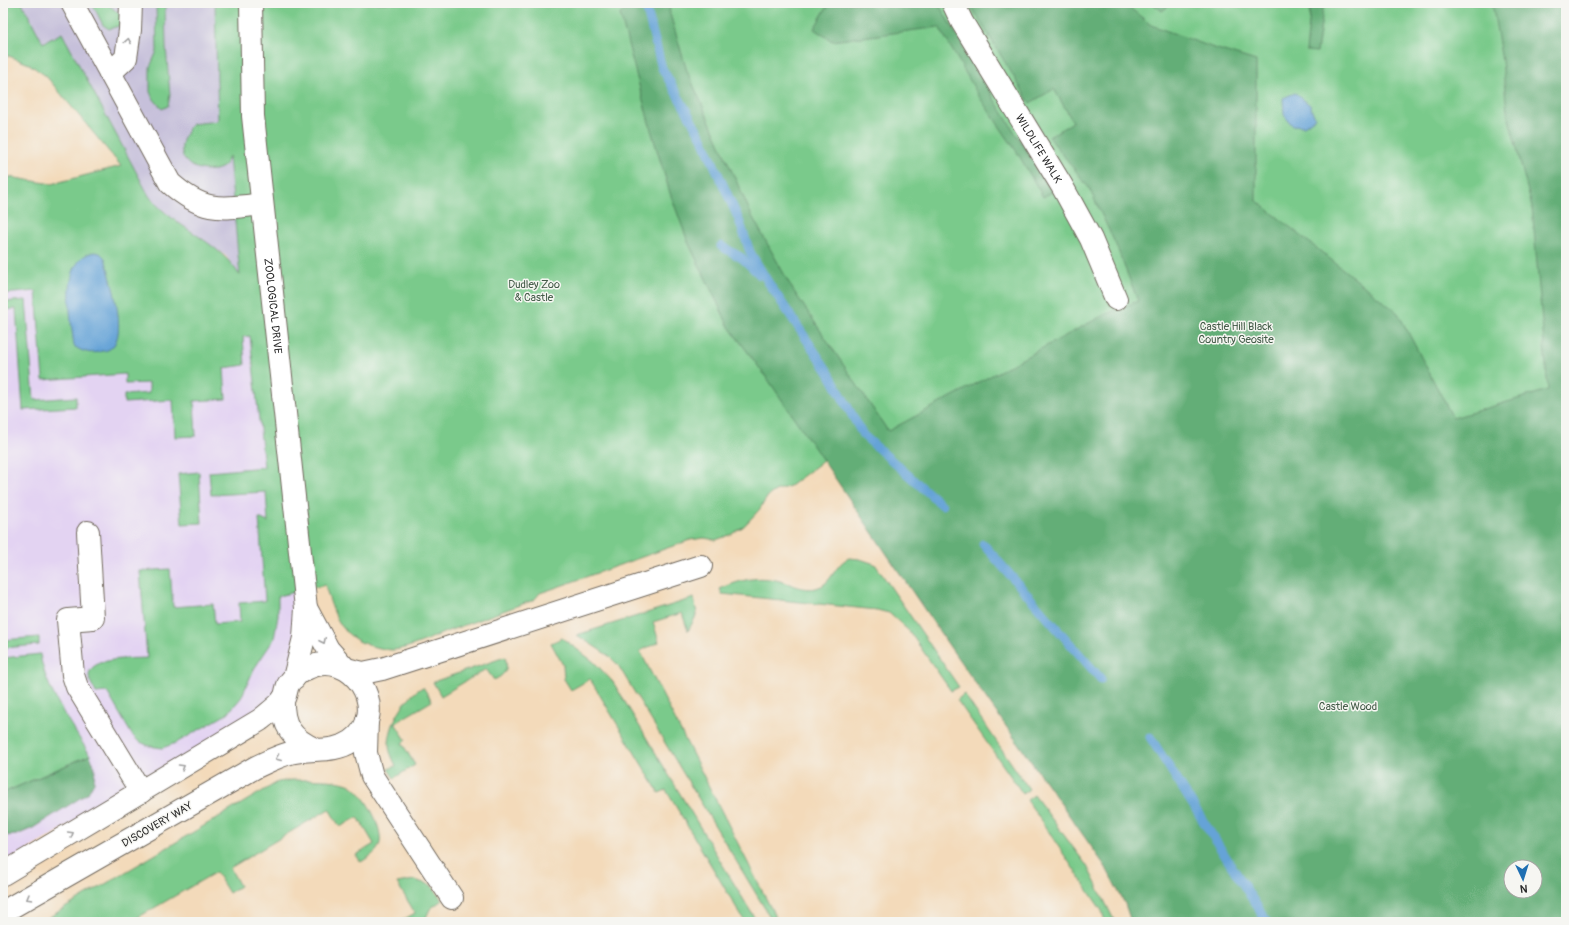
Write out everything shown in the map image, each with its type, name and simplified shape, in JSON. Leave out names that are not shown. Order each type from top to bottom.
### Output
[{"type":"street","points":[[72,3],[170,183],[195,202],[213,207],[228,208],[262,204]]},
{"type":"street","points":[[110,73],[126,58],[130,30],[131,3]]},
{"type":"street","name":"ZOOLOGICAL DRIVE","points":[[250,3],[253,116],[306,608],[304,638],[294,678]]},
{"type":"street","name":"WILDLIFE WALK","points":[[953,3],[962,22],[1054,173],[1091,239],[1116,299]]},
{"type":"street","points":[[88,532],[93,618],[68,620],[73,674],[84,699],[141,792]]},
{"type":"street","points":[[372,776],[348,759],[301,743],[287,726],[283,712],[283,699],[288,685],[294,678],[306,669],[318,665],[333,664],[363,673],[403,663],[701,566]]},
{"type":"street","name":"ZOOLOGICAL DRIVE","points":[[306,608],[328,650],[346,669]]},
{"type":"street","name":"DISCOVERY WAY","points":[[3,912],[256,766],[290,753],[339,748],[352,741],[360,733],[378,688],[392,672],[403,663]]},
{"type":"street","points":[[346,669],[358,678],[364,687],[369,702],[367,714],[366,752],[372,776],[452,898]]},
{"type":"street","points":[[3,874],[260,720],[283,699]]},
{"type":"street","points":[[32,858],[55,883]]},
{"type":"street","points":[[3,864],[32,858]]},
{"type":"shaded area","points":[[5,3],[223,3],[241,277],[226,256],[159,209],[46,76],[29,64],[9,56],[3,56],[3,43],[7,20]]},
{"type":"shaded area","points":[[121,167],[159,209],[241,277],[306,608],[283,699],[3,864],[3,176],[52,184]]},
{"type":"green space","name":"Dudley Zoo & Castle","points":[[5,3],[22,3],[43,43],[62,33],[149,196],[171,217],[221,253],[240,276],[229,156],[223,167],[217,170],[207,170],[196,168],[189,164],[184,159],[182,153],[184,139],[192,124],[218,121],[215,3],[1566,3],[1566,922],[1264,922],[844,445],[790,486],[775,491],[768,496],[759,510],[744,526],[732,534],[716,540],[704,538],[690,540],[540,593],[534,600],[399,649],[393,650],[375,647],[363,643],[347,632],[336,616],[325,585],[278,596],[278,616],[274,639],[254,669],[241,698],[227,714],[176,743],[162,748],[149,746],[138,741],[132,735],[107,692],[96,693],[89,678],[90,671],[102,662],[122,659],[147,658],[140,571],[170,569],[173,607],[213,604],[215,624],[240,622],[239,603],[265,601],[259,518],[268,522],[266,492],[211,495],[209,472],[264,467],[250,336],[243,337],[245,365],[224,368],[226,399],[194,401],[196,436],[175,437],[173,400],[124,403],[124,395],[149,393],[149,383],[125,384],[125,374],[43,380],[36,291],[3,294],[3,176],[52,184],[121,166],[46,76],[29,64],[9,56],[3,56]]},
{"type":"green space","points":[[92,3],[110,3],[110,6],[122,16],[119,26],[109,29],[103,25]]},
{"type":"green space","points":[[156,3],[165,3],[166,47],[170,95],[168,106],[162,109],[150,92],[150,67],[157,51]]},
{"type":"green space","name":"Castle Wood","points":[[637,3],[669,3],[670,14],[687,71],[752,216],[793,290],[888,431],[1102,316],[1138,301],[1116,245],[1089,188],[1049,137],[1073,122],[1054,89],[1030,103],[969,3],[1124,3],[1151,25],[1211,47],[1256,61],[1256,200],[1398,313],[1453,418],[1548,390],[1532,207],[1507,111],[1502,61],[1492,3],[1566,3],[1566,922],[1131,922],[1125,904],[1105,866],[952,650],[767,378],[729,327],[688,242],[670,193],[651,130],[620,14]]},
{"type":"green space","points":[[829,3],[938,3],[979,75],[1052,192],[1043,197],[1017,152],[980,98],[939,27],[832,41],[814,29]]},
{"type":"green space","points":[[1152,3],[1167,3],[1169,6],[1162,11]]},
{"type":"green space","points":[[1311,3],[1324,3],[1317,52],[1306,51]]},
{"type":"green space","points":[[26,300],[34,400],[76,397],[76,407],[23,410],[16,309],[3,310],[3,302]]},
{"type":"green space","points":[[199,472],[202,523],[182,524],[178,474]]},
{"type":"green space","points":[[849,558],[860,559],[875,564],[959,687],[951,691],[909,631],[889,613],[877,610],[722,594],[720,589],[749,579],[764,578],[807,589],[816,588],[826,583],[840,565]]},
{"type":"green space","points":[[694,598],[697,614],[688,631],[682,613],[653,622],[659,642],[640,651],[778,922],[773,922],[618,665],[609,656],[577,635]]},
{"type":"green space","points":[[39,637],[39,645],[3,648],[3,640]]},
{"type":"green space","points":[[562,638],[594,662],[613,682],[757,922],[745,922],[666,790],[659,793],[590,679],[571,690],[564,679],[563,665],[551,643]]},
{"type":"green space","points":[[40,654],[43,668],[53,694],[90,755],[3,793],[3,658]]},
{"type":"green space","points":[[505,657],[507,665],[505,671],[501,676],[494,680],[486,669],[441,696],[433,682]]},
{"type":"green space","points":[[423,687],[432,701],[395,723],[406,740],[402,743],[415,765],[394,778],[388,769],[396,766],[389,748],[392,728],[404,704],[416,691]]},
{"type":"green space","points":[[964,694],[1029,789],[1023,794],[957,700]]},
{"type":"green space","points":[[90,755],[95,769],[94,782],[88,793],[33,828],[17,835],[3,836],[3,793]]},
{"type":"green space","points":[[292,780],[334,781],[354,787],[372,811],[376,821],[380,839],[379,846],[376,851],[361,862],[356,855],[374,844],[358,817],[340,827],[329,809],[230,868],[240,886],[229,893],[216,872],[130,922],[41,922],[278,782]]},
{"type":"green space","points":[[1034,795],[1087,866],[1115,922],[1105,922],[1102,911],[1027,800]]},
{"type":"green space","points":[[414,880],[431,885],[442,900],[430,909],[424,922],[399,922],[415,913],[397,883]]},
{"type":"water","points":[[1295,93],[1310,105],[1315,118],[1304,126],[1292,125],[1284,115],[1283,98]]},
{"type":"water","points":[[94,252],[100,253],[105,258],[117,305],[118,331],[116,341],[110,349],[91,353],[80,350],[74,346],[70,292],[76,266],[83,257]]},
{"type":"waterway","points":[[645,3],[662,68],[702,138],[739,220],[750,252],[768,282],[829,373],[863,435],[942,505]]},
{"type":"waterway","points":[[721,246],[742,258],[760,275]]},
{"type":"waterway","points":[[983,544],[1101,679]]},
{"type":"waterway","points":[[1150,737],[1267,922]]},
{"type":"park label","name":"Castle Hill Black Country Geosite","points":[[1236,332]]}]
